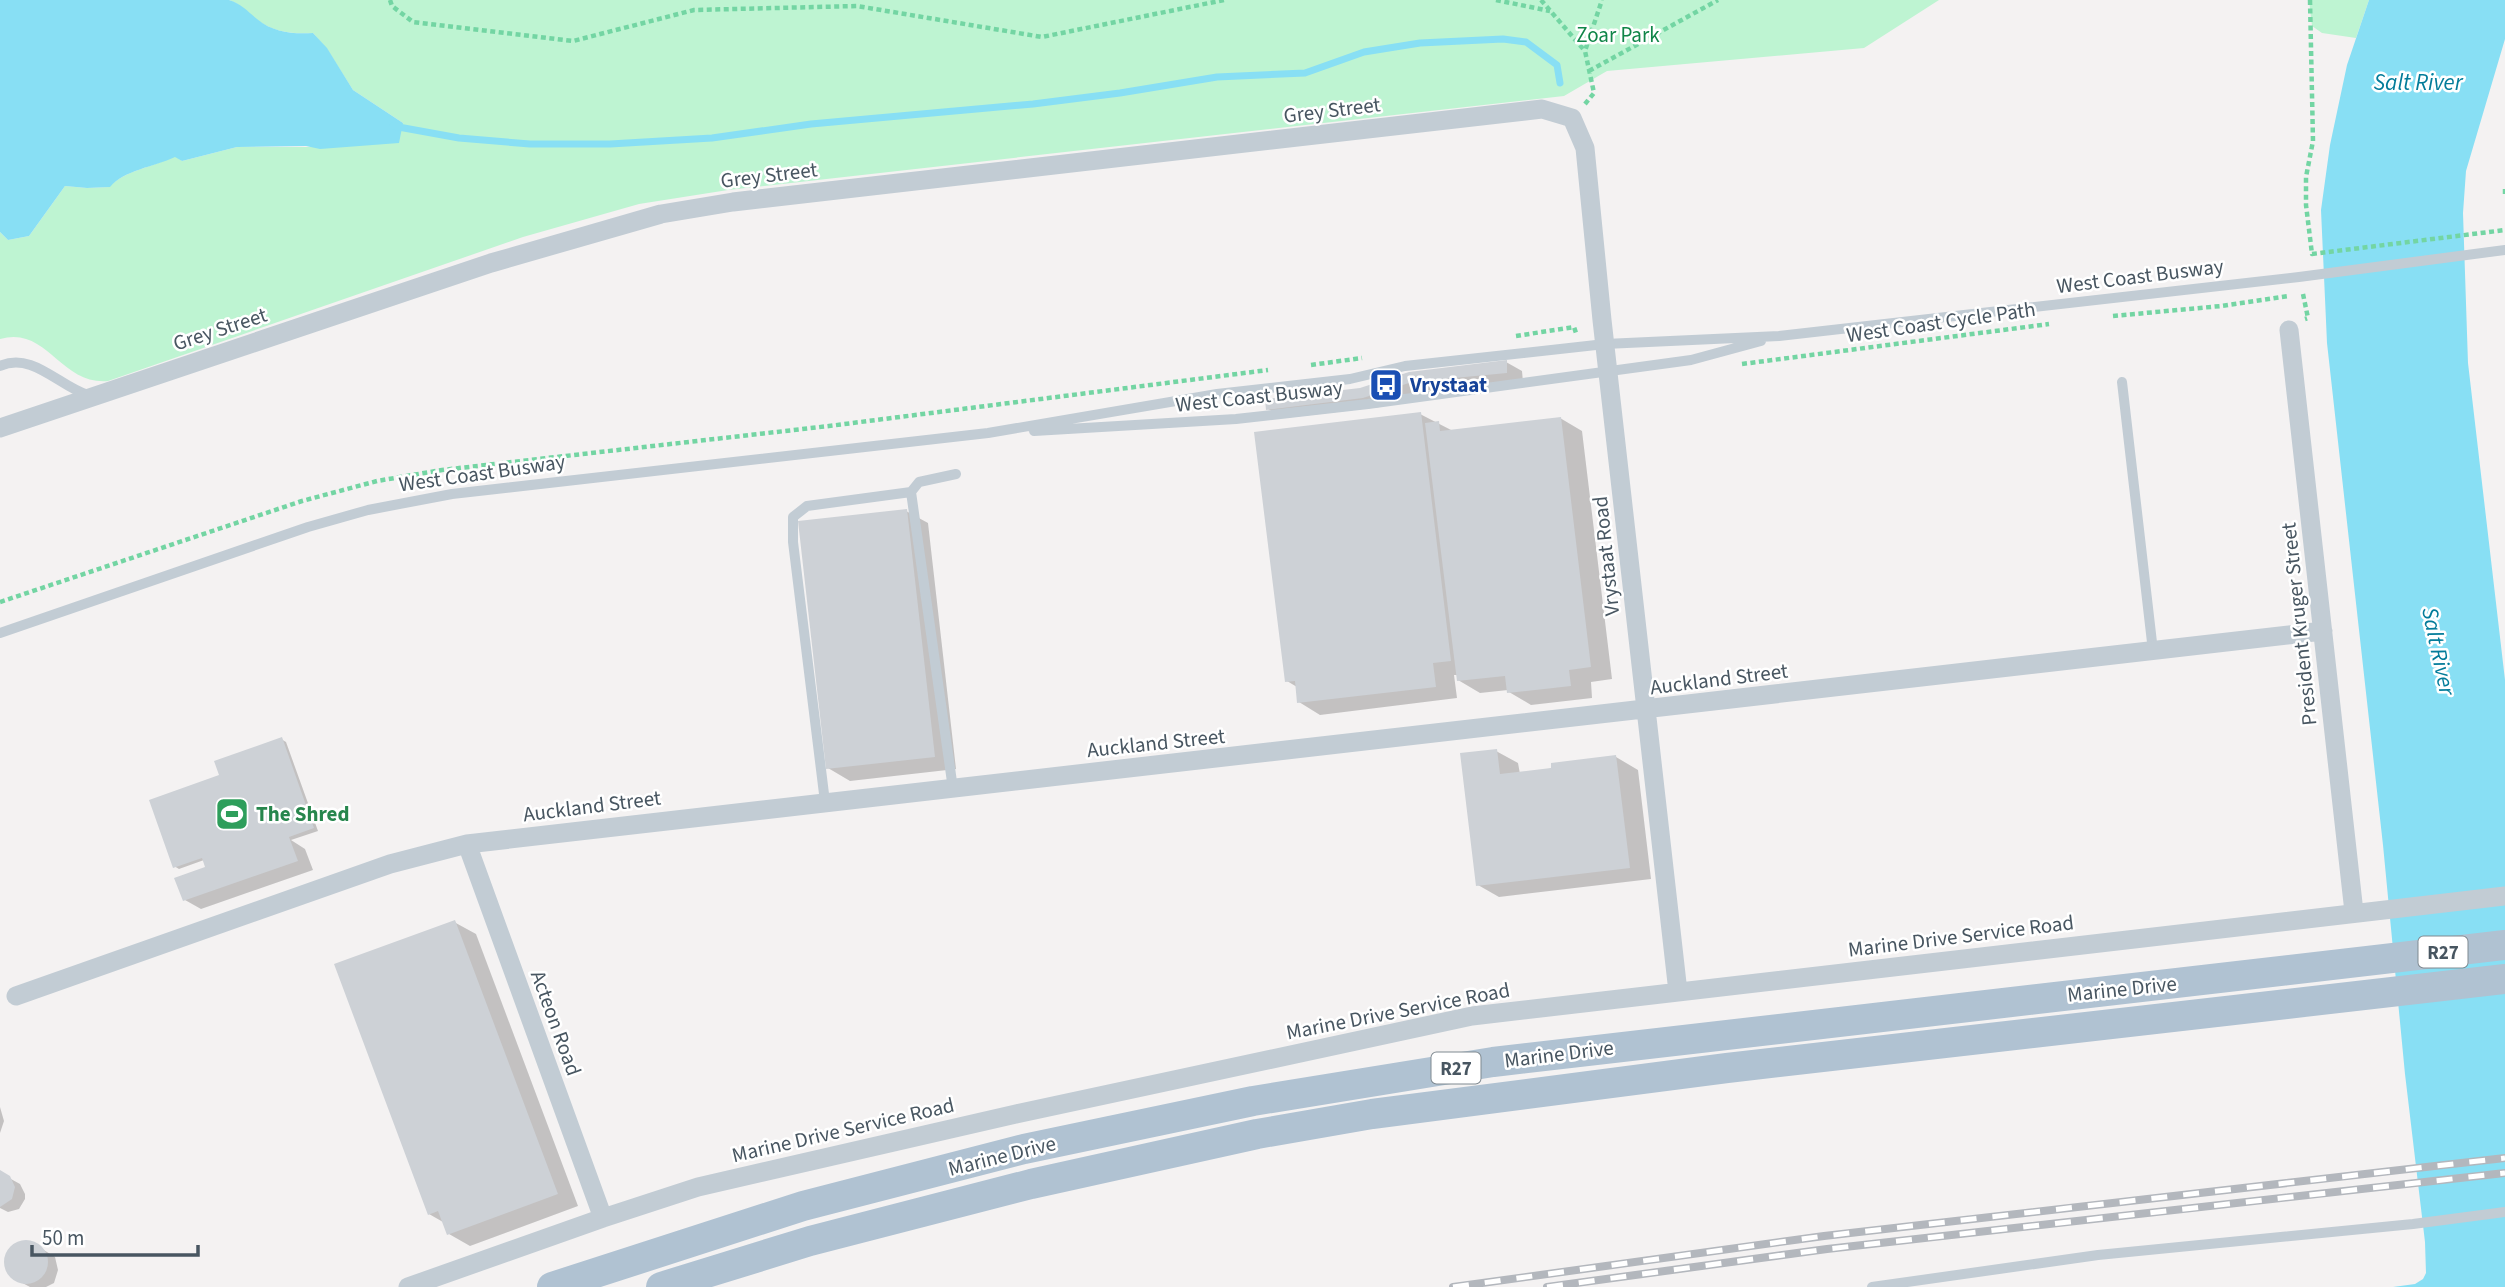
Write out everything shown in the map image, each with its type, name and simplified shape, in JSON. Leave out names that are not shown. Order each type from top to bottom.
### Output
[{"type":"main road","name":"Marine Drive","points":[[552,1287],[803,1206],[1024,1149],[1253,1101],[1493,1062],[2505,945]]},
{"type":"main road","name":"Marine Drive","points":[[660,1287],[810,1241],[1031,1184],[1257,1134],[1372,1114],[1727,1068],[2505,979]]},
{"type":"street","name":"Grey Street","points":[[0,428],[491,263],[673,212],[733,202],[1542,109],[1572,118]]},
{"type":"street","name":"Vrystaat Road","points":[[1572,118],[1585,148],[1678,992]]},
{"type":"street","name":"President Kruger Street","points":[[2289,330],[2354,912]]},
{"type":"street","name":"Auckland Street","points":[[16,996],[390,864],[467,845],[2323,631]]},
{"type":"street","name":"Acteon Road","points":[[467,845],[603,1217]]},
{"type":"street","name":"Marine Drive Service Road","points":[[408,1287],[603,1217],[698,1187],[777,1167],[1472,1016],[2505,896]]},
{"type":"lane","name":"West Coast Busway","points":[[988,433],[1217,394],[1350,379],[1405,366],[1605,344],[1779,336],[2299,277],[2505,250]]},
{"type":"lane","name":"West Coast Busway","points":[[0,633],[308,527],[415,500],[988,433],[1236,419],[1368,404],[1691,359],[1779,336]]},
{"type":"lane","points":[[0,366],[14,361],[27,365],[44,371],[75,391],[91,396]]},
{"type":"lane","points":[[2122,382],[2153,651]]},
{"type":"lane","points":[[825,802],[793,542],[793,517],[807,506],[911,492],[919,482],[956,474]]},
{"type":"lane","points":[[911,492],[953,789]]},
{"type":"lane","points":[[1872,1287],[2098,1255],[2413,1224],[2505,1212]]},
{"type":"path","points":[[390,0],[391,6],[414,22],[573,41],[694,10],[857,6],[1042,37],[1224,0]]},
{"type":"path","points":[[1496,0],[1550,11]]},
{"type":"path","points":[[1541,0],[1585,51]]},
{"type":"path","points":[[1594,93],[1585,51],[1602,0]]},
{"type":"path","points":[[1589,71],[1718,0]]},
{"type":"path","points":[[2310,0],[2313,141],[2306,191],[2312,254],[2505,230]]},
{"type":"path","points":[[2505,188],[2505,196]]},
{"type":"path","points":[[2103,317],[2221,306],[2303,294],[2308,318]]},
{"type":"path","name":"West Coast Cycle Path","points":[[1737,365],[2062,322]]},
{"type":"green space","name":"Zoar Park","points":[[229,0],[1939,0],[1864,48],[1607,71],[1564,96],[728,190],[639,204],[523,237],[108,381],[92,380],[77,374],[30,340],[16,337],[0,339],[0,232],[8,240],[29,236],[65,186],[109,187],[131,173],[175,156],[182,161],[237,147],[331,147],[403,123],[353,90],[327,49],[313,33],[279,31],[260,22]]},
{"type":"green space","points":[[2309,0],[2369,0],[2356,38],[2322,33],[2312,26]]},
{"type":"water","points":[[0,0],[229,0],[277,30],[313,33],[327,48],[353,90],[403,123],[399,143],[320,149],[306,146],[237,147],[182,161],[175,157],[131,173],[110,187],[65,186],[29,236],[8,240],[0,232]]},
{"type":"water","name":"Salt River","points":[[2369,0],[2505,0],[2505,39],[2466,171],[2463,213],[2468,363],[2505,680],[2505,1287],[2393,1287],[2415,1284],[2423,1279],[2426,1273],[2425,1242],[2327,343],[2321,210],[2330,145],[2347,65]]},
{"type":"building","name":"Vrystaat","points":[[1507,360],[1507,373],[1412,382],[1363,398],[1266,410],[1265,399],[1360,388],[1409,372]]},
{"type":"building","points":[[1421,412],[1451,661],[1433,663],[1436,687],[1297,703],[1295,681],[1285,682],[1254,432]]},
{"type":"building","points":[[1561,417],[1591,667],[1569,670],[1571,686],[1507,693],[1505,676],[1457,681],[1425,423],[1439,421],[1440,431]]},
{"type":"building","points":[[907,509],[935,757],[826,769],[798,521]]},
{"type":"building","name":"The Shred","points":[[282,737],[314,828],[289,837],[298,861],[183,901],[174,878],[205,867],[202,858],[173,868],[149,800],[219,775],[214,761]]},
{"type":"building","points":[[1497,749],[1500,774],[1551,768],[1551,763],[1616,755],[1630,868],[1476,886],[1460,753]]},
{"type":"building","points":[[455,920],[558,1194],[447,1235],[438,1211],[428,1215],[334,964]]},
{"type":"building","points":[[0,1170],[10,1176],[15,1187],[12,1199],[0,1207]]},
{"type":"building","points":[[26,1240],[35,1241],[42,1246],[47,1253],[47,1271],[42,1278],[35,1283],[26,1284],[17,1283],[10,1278],[5,1271],[4,1262],[5,1253],[10,1246],[17,1241]]},
{"type":"waterway","points":[[393,126],[459,138],[530,144],[610,144],[712,138],[811,124],[1033,104],[1217,77],[1305,73],[1364,52],[1420,43],[1503,39],[1526,42],[1557,65],[1560,83]]},
{"type":"railway","points":[[1453,1287],[1824,1236],[2505,1158]]},
{"type":"railway","points":[[1547,1287],[1827,1249],[2505,1173]]},
{"type":"place","name":"Vrystaat","points":[[1386,385]]},
{"type":"place","name":"The Shred","points":[[232,814]]}]
